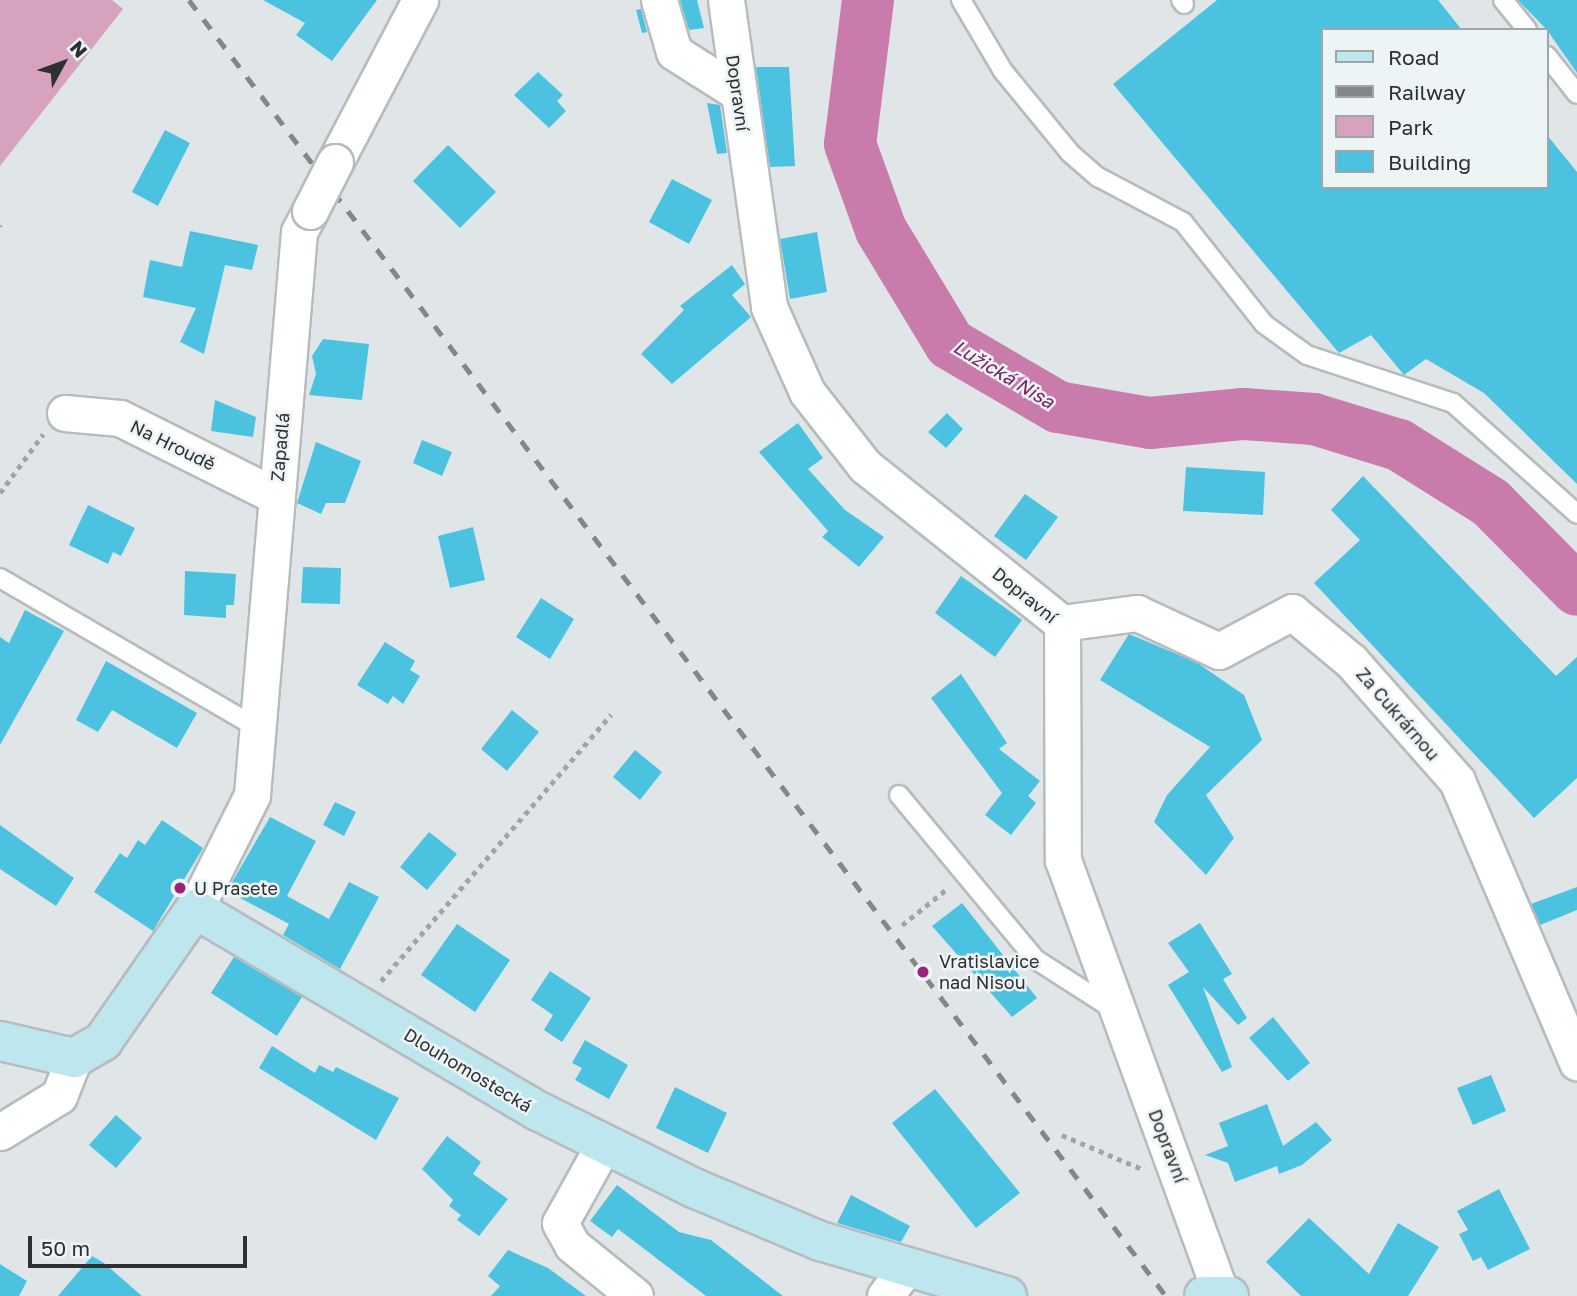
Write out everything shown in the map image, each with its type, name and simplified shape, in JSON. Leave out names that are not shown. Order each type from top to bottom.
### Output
[{"type":"street","name":"Zapadlá","points":[[195,909],[252,794],[299,232],[420,0]]},
{"type":"street","points":[[659,0],[674,52],[737,92]]},
{"type":"street","name":"Dopravní","points":[[726,0],[769,307],[807,393],[865,466],[1062,623],[1063,860],[1115,1011],[1183,1186],[1218,1295]]},
{"type":"street","name":"Na Hroudě","points":[[65,413],[120,418],[276,496]]},
{"type":"street","name":"Za Cukrárnou","points":[[1062,623],[1138,612],[1219,651],[1292,612],[1352,662],[1457,781],[1577,1063]]},
{"type":"street","points":[[0,1132],[59,1096],[74,1058],[103,1041],[122,1018],[195,909]]},
{"type":"street","name":"Dlouhomostecká","points":[[195,909],[604,1144],[820,1241],[895,1282],[1007,1296]]},
{"type":"street","points":[[0,1041],[74,1058]]},
{"type":"street","points":[[604,1144],[561,1223],[572,1245],[635,1296]]},
{"type":"lane","points":[[961,0],[1003,71],[1070,153],[1098,177],[1183,222],[1264,324],[1307,355],[1453,403],[1577,514]]},
{"type":"lane","points":[[1503,0],[1525,28]]},
{"type":"lane","points":[[1549,59],[1577,94]]},
{"type":"lane","points":[[0,578],[258,728]]},
{"type":"lane","points":[[899,795],[1035,959],[1115,1011]]},
{"type":"path","points":[[0,493],[65,413]]},
{"type":"path","points":[[359,1005],[611,715]]},
{"type":"path","points":[[902,925],[965,874]]},
{"type":"path","points":[[1062,1135],[1183,1186]]},
{"type":"green space","points":[[0,0],[112,0],[123,9],[0,166]]},
{"type":"building","points":[[263,0],[377,0],[332,61],[296,35],[305,23]]},
{"type":"building","points":[[680,0],[697,0],[704,28],[689,30]]},
{"type":"building","points":[[1217,0],[1438,0],[1460,28],[1322,28],[1322,189],[1549,189],[1549,137],[1577,172],[1577,484],[1484,393],[1426,359],[1404,375],[1371,335],[1339,353],[1113,84]]},
{"type":"building","points":[[1518,0],[1577,0],[1577,73],[1549,33],[1549,28],[1545,28]]},
{"type":"building","points":[[641,9],[647,32],[642,33],[636,10]]},
{"type":"building","points":[[756,67],[789,67],[795,166],[770,167]]},
{"type":"building","points":[[538,72],[563,95],[557,101],[566,111],[549,128],[514,95]]},
{"type":"building","points":[[707,103],[720,105],[727,153],[717,154]]},
{"type":"building","points":[[165,130],[190,143],[158,206],[132,192]]},
{"type":"building","points":[[448,145],[496,192],[460,228],[413,181]]},
{"type":"building","points":[[672,179],[712,200],[689,244],[649,222]]},
{"type":"building","points":[[190,231],[258,245],[252,270],[225,265],[204,354],[180,342],[196,308],[143,297],[150,260],[182,267]]},
{"type":"building","points":[[817,232],[827,292],[790,299],[780,239]]},
{"type":"building","points":[[732,265],[745,284],[732,295],[751,317],[672,384],[641,354],[684,310],[680,306]]},
{"type":"building","points":[[323,339],[369,344],[362,400],[309,395],[316,374],[312,356]]},
{"type":"building","points":[[215,400],[256,417],[253,437],[211,431]]},
{"type":"building","points":[[947,413],[963,429],[946,448],[928,432]]},
{"type":"building","points":[[798,423],[823,458],[808,469],[845,510],[884,537],[859,567],[822,537],[828,531],[759,452]]},
{"type":"building","points":[[422,440],[452,452],[442,476],[413,463]]},
{"type":"building","points":[[316,442],[361,461],[345,503],[326,503],[321,514],[297,503]]},
{"type":"building","points":[[1186,467],[1265,472],[1263,515],[1183,511]]},
{"type":"building","points":[[1363,476],[1556,676],[1577,657],[1577,778],[1534,818],[1314,583],[1360,540],[1331,510]]},
{"type":"building","points":[[1025,494],[1058,517],[1026,560],[994,536]]},
{"type":"building","points":[[88,505],[135,528],[121,556],[113,552],[108,564],[69,545]]},
{"type":"building","points":[[473,527],[485,580],[450,588],[438,536]]},
{"type":"building","points":[[303,567],[341,568],[340,604],[301,603]]},
{"type":"building","points":[[185,571],[236,574],[234,605],[226,605],[226,618],[184,615]]},
{"type":"building","points":[[961,576],[1022,620],[995,657],[935,613]]},
{"type":"building","points":[[541,598],[574,619],[550,659],[516,637]]},
{"type":"building","points":[[25,610],[64,631],[0,745],[0,637],[9,643]]},
{"type":"building","points":[[1129,634],[1196,662],[1244,695],[1262,740],[1206,795],[1234,838],[1206,875],[1154,822],[1167,795],[1210,747],[1100,680]]},
{"type":"building","points":[[385,642],[415,661],[410,670],[420,676],[403,704],[393,696],[388,704],[357,685]]},
{"type":"building","points":[[106,661],[197,713],[177,748],[112,710],[98,732],[76,720]]},
{"type":"building","points":[[961,674],[1007,743],[999,749],[1040,781],[1028,796],[1036,803],[1011,835],[985,815],[1002,793],[931,698]]},
{"type":"building","points":[[512,710],[539,732],[507,771],[481,749]]},
{"type":"building","points":[[635,750],[662,772],[640,800],[613,777]]},
{"type":"building","points":[[335,802],[356,812],[344,836],[323,825]]},
{"type":"building","points":[[270,817],[316,841],[287,896],[329,919],[349,882],[379,897],[340,969],[283,935],[289,924],[227,891]]},
{"type":"building","points":[[162,820],[203,848],[153,931],[94,892],[120,853],[127,858],[138,840],[145,845]]},
{"type":"building","points":[[0,825],[74,878],[56,906],[0,869]]},
{"type":"building","points":[[429,832],[457,854],[427,890],[400,867]]},
{"type":"building","points":[[1577,887],[1577,910],[1540,925],[1531,904]]},
{"type":"building","points":[[962,903],[1037,998],[1012,1017],[932,926]]},
{"type":"building","points":[[1200,923],[1232,974],[1223,979],[1247,1018],[1238,1025],[1203,987],[1232,1067],[1222,1072],[1168,985],[1189,972],[1168,943]]},
{"type":"building","points":[[457,924],[510,960],[475,1012],[421,975]]},
{"type":"building","points":[[234,957],[302,997],[277,1036],[211,993]]},
{"type":"building","points":[[550,971],[591,998],[562,1042],[544,1030],[553,1015],[531,1000]]},
{"type":"building","points":[[1273,1017],[1310,1063],[1288,1081],[1249,1038]]},
{"type":"building","points":[[585,1040],[628,1065],[609,1099],[575,1080],[582,1068],[572,1063]]},
{"type":"building","points":[[272,1046],[315,1073],[319,1065],[333,1072],[336,1067],[399,1098],[376,1140],[259,1068]]},
{"type":"building","points":[[1491,1075],[1506,1111],[1473,1125],[1457,1088]]},
{"type":"building","points":[[675,1087],[727,1113],[708,1153],[656,1128]]},
{"type":"building","points":[[935,1089],[1020,1193],[976,1228],[892,1123]]},
{"type":"building","points":[[1267,1104],[1283,1146],[1316,1122],[1332,1140],[1302,1165],[1279,1174],[1277,1166],[1235,1182],[1228,1163],[1205,1155],[1228,1146],[1219,1123]]},
{"type":"building","points":[[116,1115],[142,1138],[116,1168],[89,1145]]},
{"type":"building","points":[[447,1136],[481,1162],[473,1174],[508,1199],[479,1236],[457,1220],[461,1215],[449,1206],[453,1200],[422,1169]]},
{"type":"building","points":[[617,1185],[679,1232],[711,1240],[783,1296],[706,1296],[618,1229],[612,1237],[590,1221]]},
{"type":"building","points":[[1499,1189],[1530,1249],[1488,1270],[1481,1257],[1473,1261],[1459,1234],[1468,1230],[1457,1211]]},
{"type":"building","points":[[851,1195],[910,1226],[901,1242],[837,1223]]},
{"type":"building","points":[[1309,1218],[1369,1274],[1398,1223],[1439,1247],[1408,1296],[1301,1296],[1266,1262]]},
{"type":"building","points":[[508,1250],[548,1268],[586,1296],[491,1296],[500,1286],[488,1276]]},
{"type":"building","points":[[92,1256],[104,1263],[142,1296],[58,1296]]},
{"type":"building","points":[[0,1264],[27,1281],[19,1296],[0,1296]]},
{"type":"waterway","name":"Lužická Nisa","points":[[868,0],[850,144],[881,230],[950,344],[1058,407],[1150,423],[1244,414],[1314,419],[1399,445],[1491,503],[1577,590]]},
{"type":"railway","points":[[189,0],[1166,1296]]},
{"type":"place","name":"U Prasete","points":[[180,888]]},
{"type":"place","name":"Vratislavice nad Nisou","points":[[923,972]]}]
